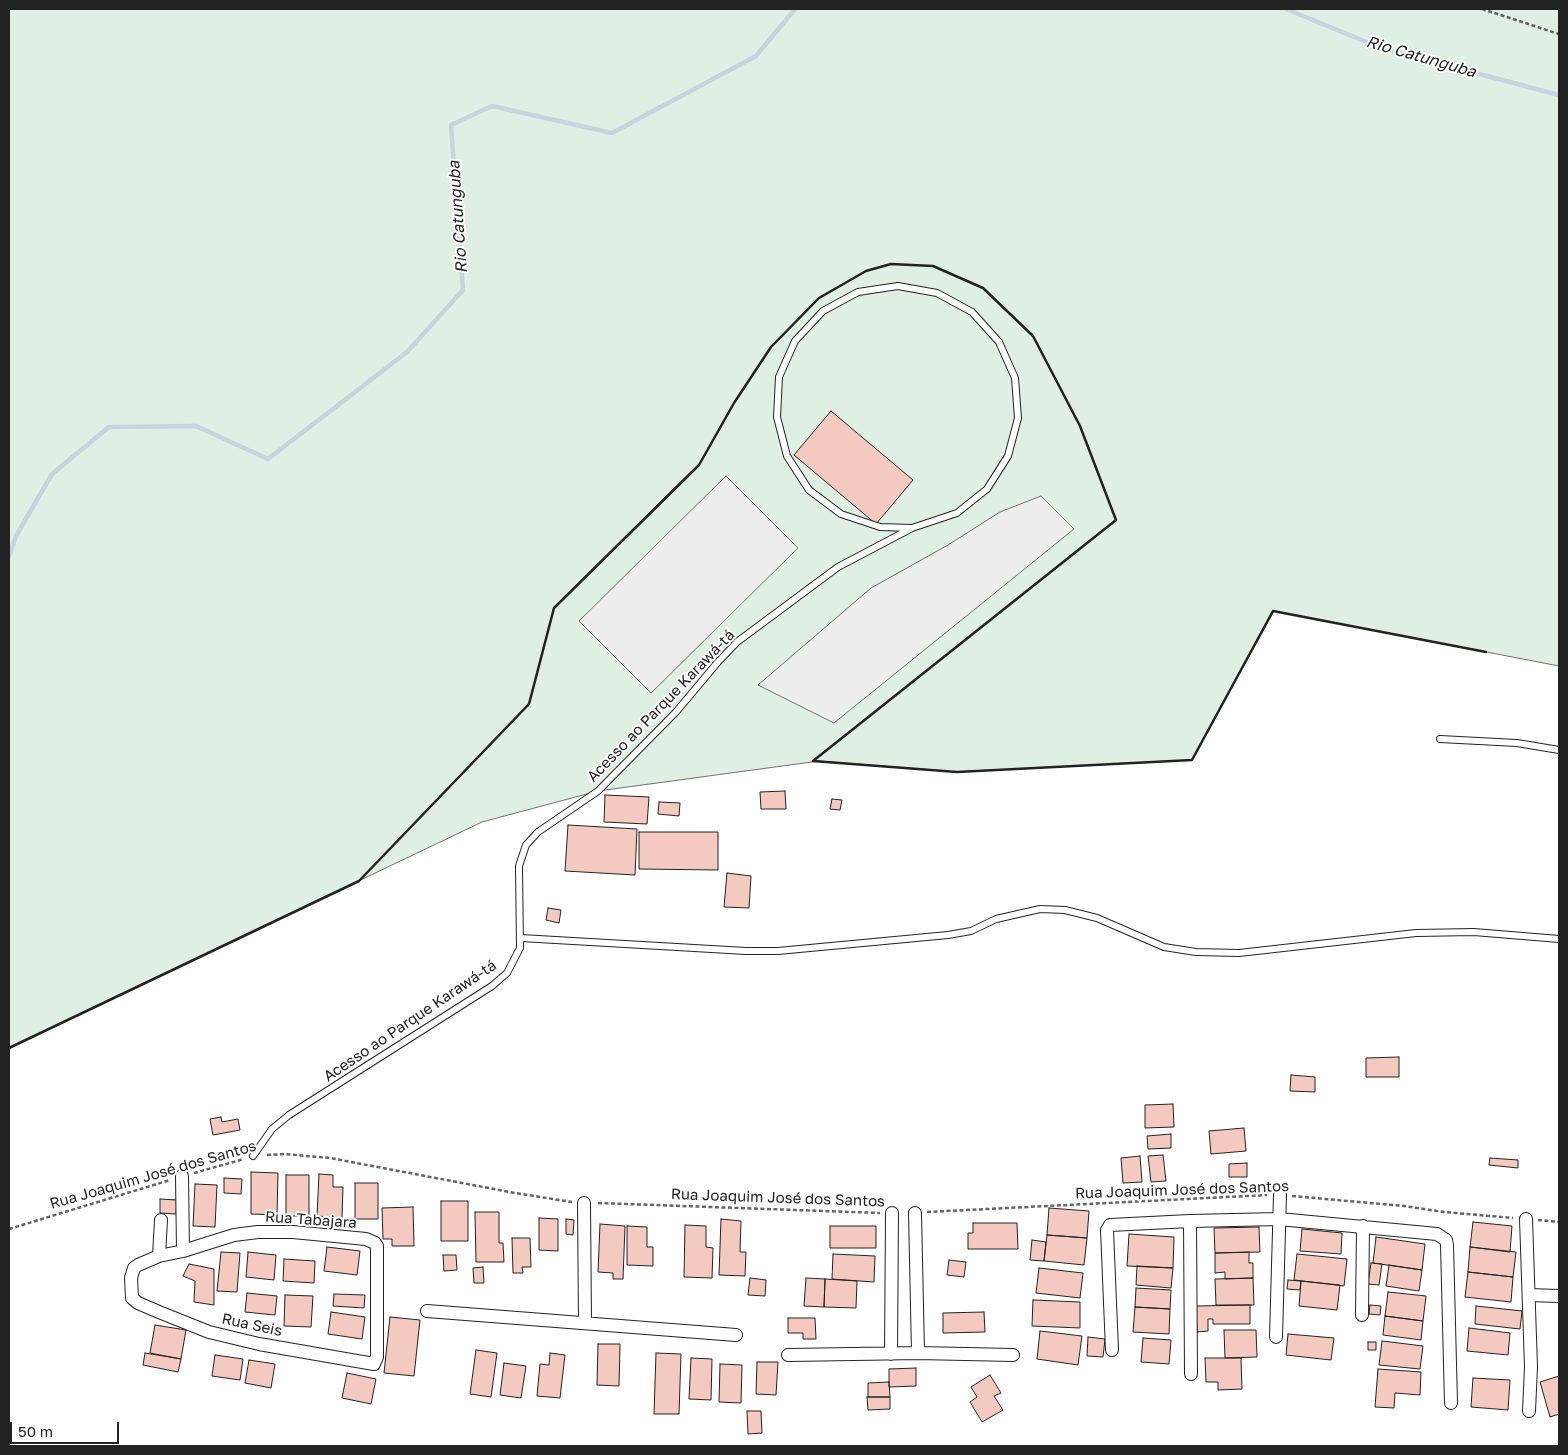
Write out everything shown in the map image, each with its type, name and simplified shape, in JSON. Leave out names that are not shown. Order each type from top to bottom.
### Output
[{"type":"street","points":[[161,1220],[159,1256],[184,1251],[182,1176]]},
{"type":"street","points":[[1276,1337],[1280,1195]]},
{"type":"street","points":[[584,1203],[585,1322]]},
{"type":"street","points":[[891,1354],[892,1213]]},
{"type":"street","points":[[915,1213],[918,1353]]},
{"type":"street","points":[[1112,1350],[1107,1230],[1112,1225],[1279,1219],[1437,1234],[1446,1240],[1451,1403]]},
{"type":"street","points":[[1526,1219],[1530,1295],[1531,1367],[1529,1411]]},
{"type":"street","points":[[1190,1221],[1191,1374]]},
{"type":"street","points":[[1362,1315],[1363,1226]]},
{"type":"street","name":"Rua Tabajara","points":[[184,1251],[234,1235],[258,1232],[294,1232],[366,1239],[375,1243],[377,1246],[377,1357],[372,1365]]},
{"type":"street","name":"Rua Seis","points":[[159,1256],[134,1268],[131,1278],[132,1298],[138,1303],[209,1332],[259,1344],[372,1365]]},
{"type":"street","points":[[1530,1295],[1559,1296]]},
{"type":"street","points":[[427,1310],[736,1335]]},
{"type":"street","points":[[788,1354],[918,1353],[1012,1355]]},
{"type":"lane","name":"Acesso ao Parque Karawá-tá","points":[[253,1156],[272,1128],[290,1115],[492,986],[507,973],[520,948],[519,866],[526,845],[538,832],[598,791],[676,712],[737,642],[838,567],[912,528],[957,513],[987,489],[1008,456],[1018,418],[1015,378],[999,342],[972,312],[937,293],[898,286],[858,292],[823,311],[795,340],[779,377],[776,417],[787,456],[809,490],[841,514],[880,527],[912,528]]},
{"type":"lane","points":[[1440,739],[1517,743],[1559,750]]},
{"type":"lane","points":[[521,938],[746,951],[778,951],[948,935],[971,931],[996,919],[1040,909],[1065,910],[1097,918],[1164,947],[1196,952],[1239,953],[1416,933],[1474,932],[1559,939]]},
{"type":"path","points":[[1482,9],[1559,34]]},
{"type":"path","name":"Rua Joaquim José dos Santos","points":[[9,1229],[253,1156],[284,1154],[330,1158],[514,1193],[584,1203],[892,1213]]},
{"type":"path","name":"Rua Joaquim José dos Santos","points":[[915,1213],[1280,1195],[1559,1222]]},
{"type":"green space","points":[[9,9],[1559,9],[1559,666],[1274,611],[1192,760],[957,772],[819,761],[598,791],[482,822],[9,1048]]},
{"type":"shaded area","points":[[726,476],[798,548],[651,693],[579,621]]},
{"type":"shaded area","points":[[1041,496],[1074,529],[834,723],[758,685],[871,588],[948,545],[1000,512]]},
{"type":"building","points":[[831,411],[913,480],[876,524],[794,455]]},
{"type":"building","points":[[785,791],[786,809],[761,809],[760,792]]},
{"type":"building","points":[[605,795],[649,797],[647,824],[604,822]]},
{"type":"building","points":[[832,799],[842,800],[840,810],[830,809]]},
{"type":"building","points":[[659,802],[680,803],[679,816],[658,814]]},
{"type":"building","points":[[568,825],[637,829],[635,875],[565,871]]},
{"type":"building","points":[[639,832],[718,832],[718,870],[639,869]]},
{"type":"building","points":[[727,873],[751,876],[749,908],[724,907]]},
{"type":"building","points":[[548,908],[561,910],[559,923],[546,920]]},
{"type":"building","points":[[1399,1057],[1399,1077],[1366,1077],[1366,1058]]},
{"type":"building","points":[[1291,1075],[1315,1077],[1315,1092],[1290,1091]]},
{"type":"building","points":[[1173,1104],[1174,1127],[1145,1128],[1145,1105]]},
{"type":"building","points":[[221,1117],[222,1122],[238,1119],[240,1130],[213,1135],[210,1119]]},
{"type":"building","points":[[1244,1128],[1246,1151],[1211,1154],[1209,1131]]},
{"type":"building","points":[[1171,1134],[1171,1148],[1148,1149],[1147,1136]]},
{"type":"building","points":[[1163,1155],[1166,1181],[1151,1182],[1148,1156]]},
{"type":"building","points":[[1140,1156],[1142,1182],[1123,1183],[1121,1158]]},
{"type":"building","points":[[1490,1158],[1518,1160],[1518,1168],[1489,1165]]},
{"type":"building","points":[[1247,1163],[1247,1177],[1229,1177],[1229,1164]]},
{"type":"building","points":[[251,1172],[278,1173],[277,1215],[251,1214]]},
{"type":"building","points":[[319,1174],[333,1175],[333,1187],[343,1187],[342,1218],[317,1216]]},
{"type":"building","points":[[286,1175],[309,1175],[309,1216],[286,1216]]},
{"type":"building","points":[[224,1178],[242,1179],[241,1194],[224,1193]]},
{"type":"building","points":[[355,1183],[378,1183],[378,1219],[355,1219]]},
{"type":"building","points":[[195,1184],[217,1185],[215,1227],[193,1226]]},
{"type":"building","points":[[160,1199],[177,1200],[176,1214],[160,1213]]},
{"type":"building","points":[[441,1201],[468,1201],[468,1241],[441,1241]]},
{"type":"building","points":[[413,1207],[414,1246],[392,1246],[392,1239],[383,1239],[382,1208]]},
{"type":"building","points":[[1049,1208],[1089,1211],[1087,1238],[1047,1235]]},
{"type":"building","points":[[475,1212],[499,1212],[499,1243],[503,1243],[504,1262],[476,1262]]},
{"type":"building","points":[[539,1218],[558,1219],[558,1251],[539,1250]]},
{"type":"building","points":[[566,1219],[574,1220],[573,1235],[566,1234]]},
{"type":"building","points":[[721,1219],[741,1221],[740,1252],[746,1252],[745,1276],[719,1275]]},
{"type":"building","points":[[1473,1222],[1512,1226],[1510,1252],[1470,1247]]},
{"type":"building","points":[[973,1223],[1017,1223],[1018,1249],[968,1249],[968,1233],[973,1233]]},
{"type":"building","points":[[600,1224],[625,1226],[623,1279],[613,1279],[613,1273],[598,1272]]},
{"type":"building","points":[[685,1225],[706,1226],[706,1247],[713,1248],[712,1278],[684,1277]]},
{"type":"building","points":[[627,1226],[647,1227],[647,1247],[653,1247],[653,1266],[627,1265]]},
{"type":"building","points":[[830,1226],[876,1226],[876,1248],[830,1248]]},
{"type":"building","points":[[1259,1227],[1260,1252],[1215,1253],[1214,1228]]},
{"type":"building","points":[[1302,1229],[1342,1233],[1341,1254],[1300,1251]]},
{"type":"building","points":[[1129,1234],[1174,1237],[1173,1268],[1127,1266]]},
{"type":"building","points":[[1047,1235],[1087,1238],[1084,1265],[1044,1261]]},
{"type":"building","points":[[1376,1237],[1425,1244],[1422,1270],[1373,1263]]},
{"type":"building","points":[[512,1238],[530,1238],[531,1267],[522,1267],[523,1273],[513,1273]]},
{"type":"building","points":[[1032,1240],[1046,1242],[1044,1261],[1030,1260]]},
{"type":"building","points":[[327,1247],[360,1251],[357,1275],[324,1271]]},
{"type":"building","points":[[1470,1247],[1516,1252],[1513,1277],[1468,1272]]},
{"type":"building","points":[[221,1252],[240,1253],[237,1292],[217,1291]]},
{"type":"building","points":[[248,1252],[276,1255],[274,1280],[246,1277]]},
{"type":"building","points":[[1249,1252],[1249,1263],[1253,1263],[1253,1278],[1225,1279],[1225,1272],[1215,1273],[1215,1253]]},
{"type":"building","points":[[833,1254],[875,1256],[874,1282],[832,1279]]},
{"type":"building","points":[[1297,1254],[1347,1259],[1344,1286],[1294,1280]]},
{"type":"building","points":[[443,1255],[456,1255],[457,1270],[444,1271]]},
{"type":"building","points":[[284,1259],[315,1261],[314,1283],[283,1281]]},
{"type":"building","points":[[949,1260],[966,1262],[964,1277],[947,1275]]},
{"type":"building","points":[[1371,1263],[1382,1264],[1379,1285],[1368,1284]]},
{"type":"building","points":[[189,1264],[214,1269],[214,1305],[194,1302],[195,1281],[183,1276]]},
{"type":"building","points":[[1389,1265],[1422,1270],[1419,1291],[1386,1286]]},
{"type":"building","points":[[1137,1266],[1173,1268],[1171,1288],[1136,1285]]},
{"type":"building","points":[[483,1267],[484,1283],[474,1283],[473,1268]]},
{"type":"building","points":[[1039,1268],[1083,1273],[1080,1298],[1036,1293]]},
{"type":"building","points":[[1468,1272],[1513,1277],[1511,1302],[1465,1297]]},
{"type":"building","points":[[750,1278],[766,1280],[765,1296],[748,1295]]},
{"type":"building","points":[[806,1278],[825,1279],[824,1307],[804,1306]]},
{"type":"building","points":[[1253,1278],[1254,1305],[1216,1305],[1215,1279]]},
{"type":"building","points":[[825,1279],[857,1281],[856,1308],[824,1307]]},
{"type":"building","points":[[1288,1280],[1301,1281],[1300,1290],[1287,1289]]},
{"type":"building","points":[[1301,1281],[1340,1285],[1337,1310],[1299,1306]]},
{"type":"building","points":[[1136,1288],[1171,1290],[1170,1309],[1135,1307]]},
{"type":"building","points":[[1388,1292],[1426,1296],[1423,1321],[1385,1316]]},
{"type":"building","points":[[247,1293],[277,1296],[275,1315],[245,1312]]},
{"type":"building","points":[[334,1294],[365,1295],[364,1308],[333,1306]]},
{"type":"building","points":[[285,1295],[313,1296],[311,1327],[284,1326]]},
{"type":"building","points":[[1033,1300],[1080,1302],[1080,1328],[1032,1326]]},
{"type":"building","points":[[1250,1305],[1250,1324],[1213,1324],[1213,1319],[1208,1319],[1208,1331],[1197,1332],[1196,1306]]},
{"type":"building","points":[[1370,1305],[1381,1306],[1380,1315],[1369,1314]]},
{"type":"building","points":[[1476,1306],[1522,1311],[1520,1329],[1475,1324]]},
{"type":"building","points":[[1135,1307],[1170,1309],[1169,1334],[1133,1332]]},
{"type":"building","points":[[331,1312],[365,1317],[362,1339],[328,1334]]},
{"type":"building","points":[[984,1312],[985,1332],[943,1333],[943,1313]]},
{"type":"building","points":[[1385,1316],[1423,1321],[1421,1340],[1383,1335]]},
{"type":"building","points":[[390,1317],[420,1320],[414,1376],[384,1373]]},
{"type":"building","points":[[788,1318],[815,1318],[816,1339],[803,1339],[803,1333],[788,1333]]},
{"type":"building","points":[[155,1325],[186,1330],[181,1359],[150,1353]]},
{"type":"building","points":[[1469,1328],[1510,1333],[1508,1355],[1467,1351]]},
{"type":"building","points":[[1224,1330],[1256,1330],[1257,1357],[1225,1358]]},
{"type":"building","points":[[1040,1331],[1082,1336],[1078,1365],[1037,1359]]},
{"type":"building","points":[[1288,1334],[1334,1338],[1331,1360],[1286,1355]]},
{"type":"building","points":[[1088,1337],[1105,1339],[1103,1357],[1087,1356]]},
{"type":"building","points":[[1143,1338],[1171,1340],[1169,1364],[1141,1362]]},
{"type":"building","points":[[1382,1341],[1423,1346],[1420,1369],[1379,1365]]},
{"type":"building","points":[[1368,1342],[1376,1342],[1376,1350],[1368,1350]]},
{"type":"building","points":[[598,1344],[620,1344],[619,1386],[597,1385]]},
{"type":"building","points":[[476,1350],[497,1353],[491,1397],[470,1394]]},
{"type":"building","points":[[145,1353],[181,1359],[178,1372],[143,1365]]},
{"type":"building","points":[[550,1353],[565,1355],[560,1398],[537,1396],[540,1364],[549,1365]]},
{"type":"building","points":[[656,1353],[681,1354],[679,1414],[654,1414]]},
{"type":"building","points":[[215,1355],[243,1359],[240,1380],[212,1376]]},
{"type":"building","points":[[691,1358],[712,1359],[711,1400],[689,1399]]},
{"type":"building","points":[[1205,1358],[1241,1358],[1242,1389],[1218,1390],[1218,1382],[1206,1382]]},
{"type":"building","points":[[249,1360],[275,1364],[271,1388],[245,1383]]},
{"type":"building","points":[[757,1362],[778,1362],[776,1395],[756,1394]]},
{"type":"building","points":[[504,1363],[526,1366],[521,1398],[500,1395]]},
{"type":"building","points":[[720,1364],[742,1365],[741,1403],[719,1402]]},
{"type":"building","points":[[916,1368],[916,1386],[889,1387],[889,1369]]},
{"type":"building","points":[[1378,1369],[1421,1372],[1420,1395],[1395,1393],[1394,1408],[1375,1407]]},
{"type":"building","points":[[347,1373],[376,1379],[371,1404],[342,1398]]},
{"type":"building","points":[[990,1375],[1001,1393],[994,1396],[1003,1410],[982,1422],[970,1402],[977,1397],[971,1387]]},
{"type":"building","points":[[1559,1376],[1559,1414],[1550,1417],[1540,1382]]},
{"type":"building","points":[[1473,1378],[1510,1380],[1508,1410],[1471,1407]]},
{"type":"building","points":[[889,1382],[890,1397],[868,1397],[868,1383]]},
{"type":"building","points":[[867,1397],[890,1397],[890,1409],[868,1410]]},
{"type":"building","points":[[747,1411],[761,1411],[762,1433],[748,1434]]},
{"type":"waterway","name":"Rio Catunguba","points":[[9,556],[16,536],[52,474],[109,427],[196,426],[268,459],[407,352],[463,290],[451,125],[492,106],[612,133],[756,56],[795,9]]},
{"type":"waterway","name":"Rio Catunguba","points":[[1286,9],[1381,48],[1559,95]]},
{"type":"wall","points":[[9,1048],[359,881],[529,704],[554,608],[699,465],[734,403],[771,347],[819,298],[866,271],[891,264],[933,266],[983,288],[1033,336],[1080,426],[1116,520],[813,761],[957,772],[1192,760],[1273,611],[1486,652]]}]
